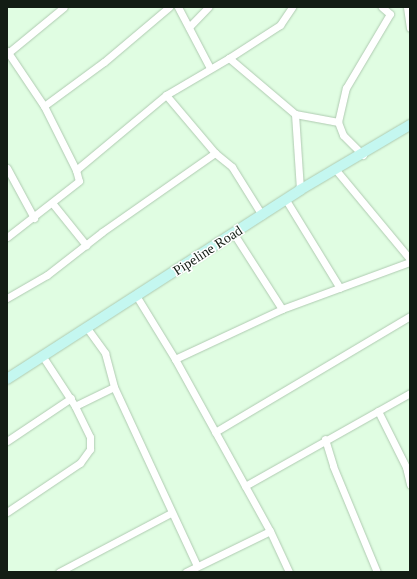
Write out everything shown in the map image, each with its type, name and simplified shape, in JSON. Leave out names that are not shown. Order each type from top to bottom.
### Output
[{"type":"street","points":[[7,237],[78,184],[76,170],[44,106],[8,52],[64,7]]},
{"type":"street","points":[[44,106],[104,62],[169,7]]},
{"type":"street","points":[[178,7],[210,68]]},
{"type":"street","points":[[189,27],[208,7]]},
{"type":"street","points":[[76,170],[166,95],[229,58],[280,25],[292,7]]},
{"type":"street","points":[[363,154],[343,135],[338,122],[346,88],[390,14],[382,7]]},
{"type":"street","points":[[407,7],[410,28]]},
{"type":"street","points":[[229,58],[295,114],[338,122]]},
{"type":"street","points":[[166,95],[215,153],[232,167],[262,215]]},
{"type":"street","points":[[295,114],[300,190]]},
{"type":"street","name":"Pipeline Road","points":[[7,380],[300,190],[410,125]]},
{"type":"street","points":[[7,298],[42,279],[86,245],[215,153]]},
{"type":"street","points":[[7,168],[34,218]]},
{"type":"street","points":[[175,359],[282,309],[410,261],[336,170]]},
{"type":"street","points":[[286,200],[340,288]]},
{"type":"street","points":[[53,204],[86,245]]},
{"type":"street","points":[[234,234],[282,309]]},
{"type":"street","points":[[137,297],[175,359],[270,531],[289,572]]},
{"type":"street","points":[[215,432],[410,316]]},
{"type":"street","points":[[87,328],[105,353],[114,387],[171,513],[197,566]]},
{"type":"street","points":[[7,512],[80,463],[89,454],[90,437],[71,398],[43,357]]},
{"type":"street","points":[[75,406],[114,387]]},
{"type":"street","points":[[245,486],[325,439],[410,394]]},
{"type":"street","points":[[7,441],[71,398]]},
{"type":"street","points":[[378,411],[408,466],[410,485]]},
{"type":"street","points":[[325,439],[339,480],[377,572]]},
{"type":"street","points":[[59,572],[171,513]]},
{"type":"street","points":[[186,572],[270,531]]}]
